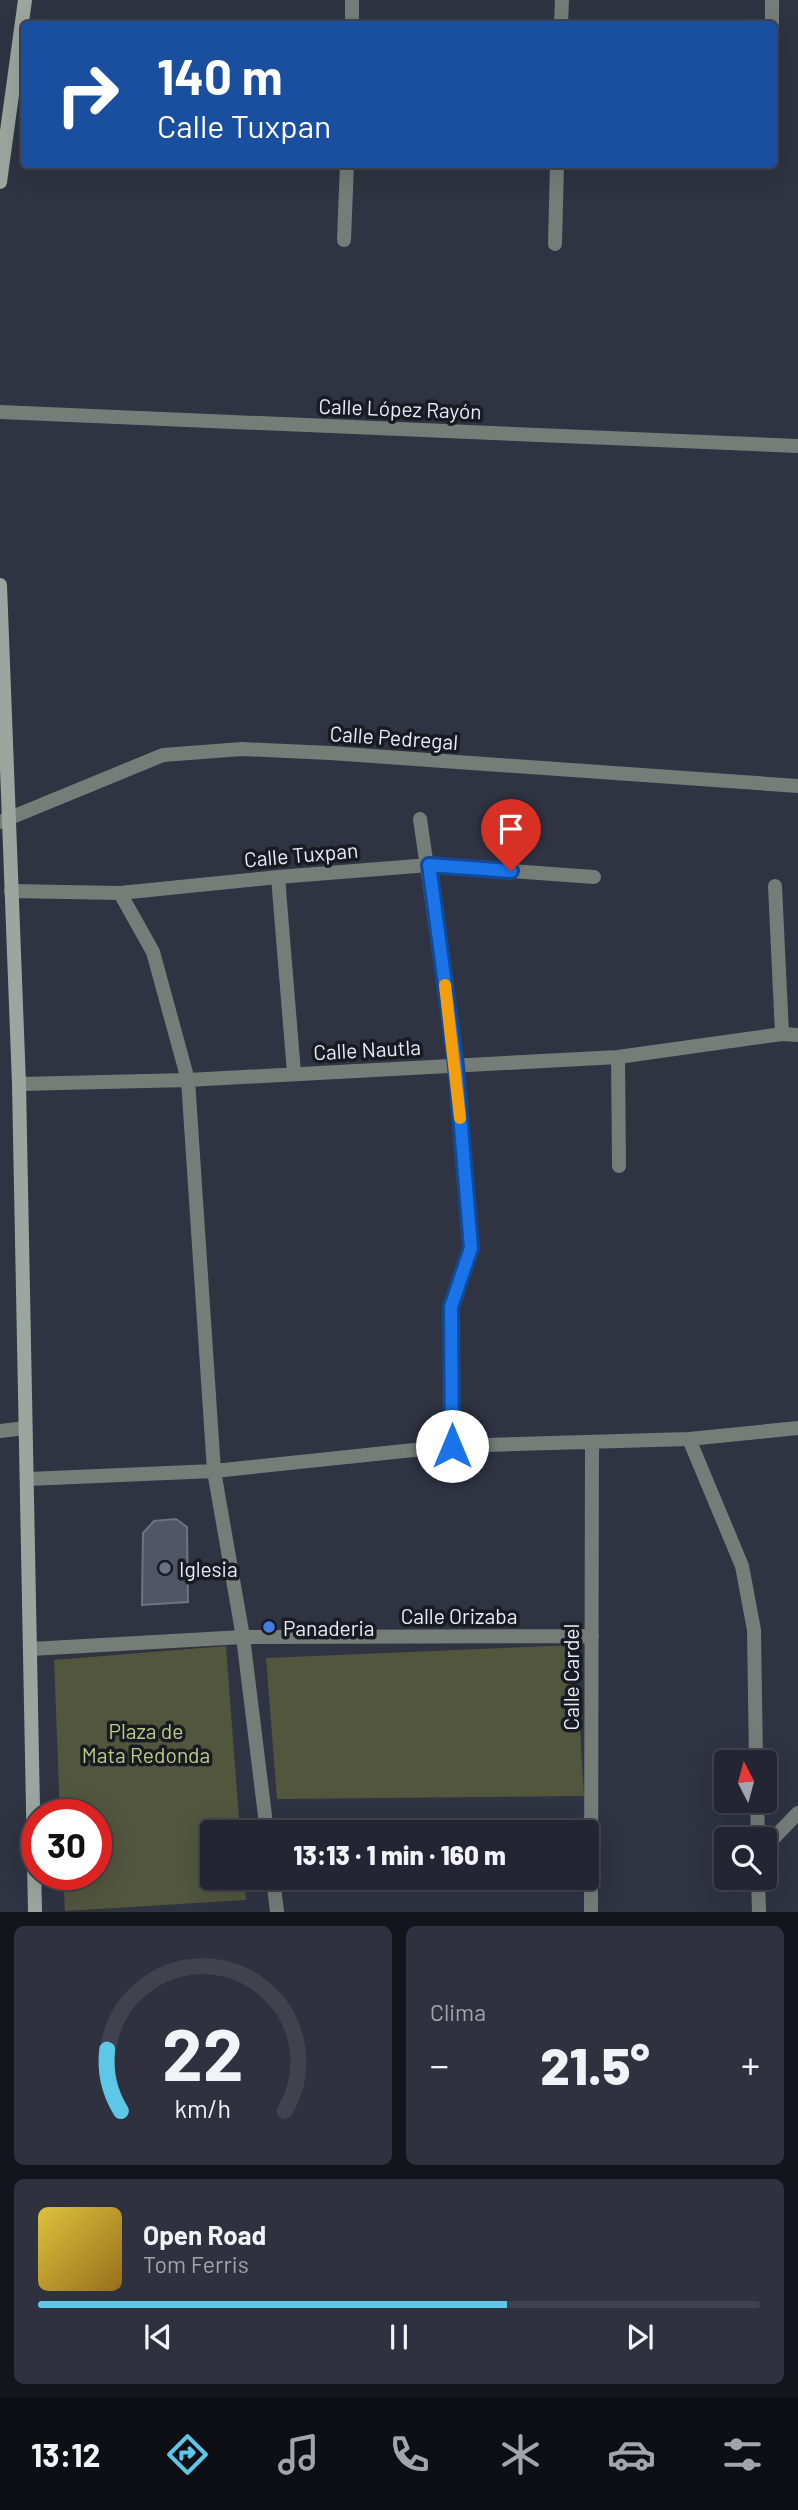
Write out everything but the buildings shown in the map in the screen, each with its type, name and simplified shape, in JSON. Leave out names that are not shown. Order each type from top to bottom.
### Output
[{"type":"street","points":[[0,182],[7,84],[25,0]]},
{"type":"street","points":[[352,0],[352,21]]},
{"type":"street","points":[[561,21],[562,0]]},
{"type":"street","points":[[772,0],[772,21]]},
{"type":"street","points":[[344,240],[347,168]]},
{"type":"street","points":[[555,244],[557,168]]},
{"type":"street","name":"Calle López Rayón","points":[[0,412],[798,446]]},
{"type":"street","points":[[0,584],[4,821],[12,891],[19,1084],[36,1912]]},
{"type":"street","name":"Calle Pedregal","points":[[4,821],[163,755],[242,749],[798,786]]},
{"type":"street","points":[[420,819],[429,865],[456,1066],[471,1248],[451,1307],[452,1446]]},
{"type":"street","name":"Calle Tuxpan","points":[[12,891],[120,893],[429,865],[594,877]]},
{"type":"street","points":[[278,877],[294,1073]]},
{"type":"street","points":[[775,886],[782,1034]]},
{"type":"street","points":[[120,893],[153,952],[188,1080],[214,1471],[243,1637],[266,1820]]},
{"type":"street","name":"Calle Nautla","points":[[19,1084],[188,1080],[618,1057],[782,1034],[798,1035]]},
{"type":"street","points":[[618,1057],[619,1167]]},
{"type":"street","points":[[0,1431],[25,1428]]},
{"type":"street","points":[[28,1479],[214,1471],[452,1446],[689,1439],[798,1428]]},
{"type":"street","points":[[689,1439],[742,1566],[754,1630],[756,1750]]},
{"type":"street","name":"Calle Cardel","points":[[591,1912],[592,1442]]},
{"type":"street","name":"Calle Orizaba","points":[[31,1649],[243,1637],[592,1636]]},
{"type":"street","points":[[777,1835],[798,1813]]},
{"type":"street","points":[[274,1890],[277,1912]]},
{"type":"street","points":[[758,1890],[759,1912]]},
{"type":"green space","points":[[575,1645],[584,1796],[277,1799],[266,1658]]},
{"type":"green space","name":"Plaza de Mata Redonda","points":[[226,1646],[239,1820],[200,1820],[200,1890],[245,1890],[246,1900],[65,1911],[64,1890],[112,1890],[112,1799],[59,1799],[54,1660]]},
{"type":"slow traffic","points":[[445,985],[460,1118]]},
{"type":"place","name":"Iglesia","points":[[165,1568]]},
{"type":"place","name":"Panaderia","points":[[269,1627]]},
{"type":"route","points":[[452,1446],[451,1307],[471,1248],[456,1066],[429,865],[511,871]]}]
